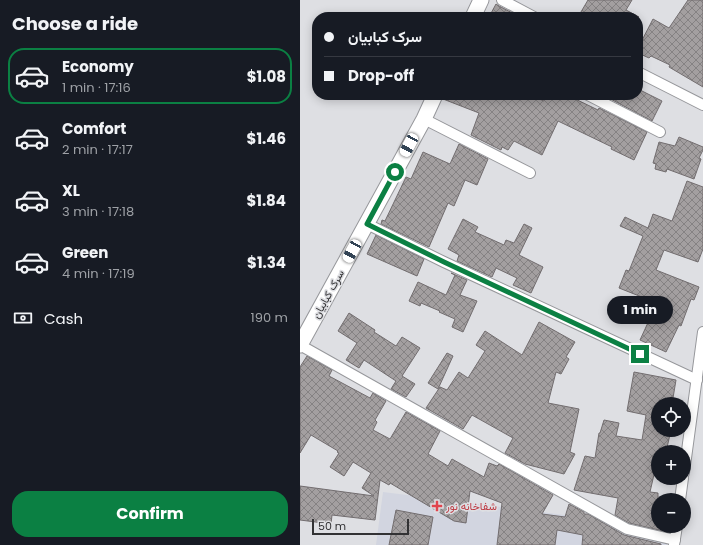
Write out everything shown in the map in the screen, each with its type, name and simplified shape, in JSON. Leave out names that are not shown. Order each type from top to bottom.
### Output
[{"type":"street","points":[[475,12],[481,0]]},
{"type":"street","points":[[502,0],[525,12]]},
{"type":"street","points":[[643,75],[703,105]]},
{"type":"street","name":"سرک کبابیان","points":[[300,345],[424,119],[433,100]]},
{"type":"street","points":[[598,100],[660,132]]},
{"type":"street","points":[[424,119],[530,173]]},
{"type":"street","points":[[367,224],[444,262],[697,380]]},
{"type":"street","points":[[688,445],[703,332]]},
{"type":"street","points":[[300,345],[627,529],[675,542]]},
{"type":"shaded area","name":"شفاخانه نور","points":[[383,492],[604,520],[667,545],[376,545]]},
{"type":"building","points":[[588,0],[632,0],[626,10],[630,12],[581,12]]},
{"type":"building","points":[[688,0],[703,0],[703,87],[669,67],[670,65],[651,56],[649,58],[643,55],[643,38],[653,19],[669,28]]},
{"type":"building","points":[[496,4],[510,12],[492,12]]},
{"type":"building","points":[[643,92],[662,101],[652,121],[613,100],[643,100]]},
{"type":"building","points":[[446,100],[577,100],[598,110],[599,108],[647,132],[634,160],[611,149],[612,147],[558,121],[542,155],[514,141],[508,150],[502,147],[501,150],[471,135],[479,113]]},
{"type":"building","points":[[679,137],[703,147],[699,158],[701,159],[694,179],[667,169],[666,172],[655,169],[656,164],[653,163],[659,142],[675,146]]},
{"type":"building","points":[[459,144],[488,159],[477,185],[465,180],[454,206],[448,203],[429,247],[381,224],[382,220],[385,221],[406,177],[411,179],[423,152],[450,164]]},
{"type":"building","points":[[687,181],[703,187],[703,249],[698,262],[664,250],[656,270],[699,287],[694,300],[691,299],[681,326],[679,325],[666,352],[640,340],[657,303],[619,288],[626,270],[629,271],[643,236],[620,226],[625,217],[648,228],[653,214],[672,221]]},
{"type":"building","points":[[463,219],[478,227],[475,232],[504,245],[506,240],[514,243],[524,224],[532,228],[519,255],[543,267],[531,293],[513,285],[517,278],[496,268],[492,277],[457,261],[459,255],[448,249]]},
{"type":"building","points":[[376,235],[424,259],[417,276],[367,254]]},
{"type":"building","points":[[451,273],[467,280],[460,295],[477,301],[463,332],[452,327],[455,319],[421,303],[420,306],[409,301],[418,282],[446,295],[455,275]]},
{"type":"building","points":[[349,313],[396,346],[402,337],[420,348],[402,376],[415,384],[406,397],[391,389],[396,381],[364,360],[359,368],[346,360],[357,343],[338,331]]},
{"type":"building","points":[[539,322],[575,342],[566,357],[569,359],[561,374],[556,372],[548,403],[579,409],[570,452],[575,454],[564,474],[525,464],[505,453],[513,438],[472,415],[463,429],[426,408],[440,387],[447,390],[459,372],[468,378],[485,351],[476,345],[485,331],[522,355]]},
{"type":"building","points":[[447,353],[453,356],[438,389],[428,383]]},
{"type":"building","points":[[307,356],[332,370],[329,376],[370,398],[373,393],[386,401],[375,420],[377,422],[373,430],[390,439],[406,412],[440,431],[428,454],[448,466],[452,459],[484,477],[489,463],[497,466],[499,464],[553,495],[542,514],[565,517],[569,504],[584,512],[584,514],[588,514],[624,535],[661,545],[582,545],[583,535],[557,530],[555,545],[497,545],[502,503],[470,491],[466,523],[454,521],[390,483],[389,485],[380,480],[375,520],[332,515],[331,524],[300,520],[300,486],[374,496],[362,488],[371,473],[353,462],[344,476],[330,467],[339,453],[337,452],[338,451],[311,435],[300,453],[300,367]]},
{"type":"building","points":[[634,372],[676,380],[673,397],[651,397],[651,437],[669,437],[668,445],[651,445],[652,485],[650,492],[658,493],[651,493],[651,528],[629,523],[615,515],[618,498],[574,490],[585,456],[595,458],[599,433],[604,420],[619,423],[616,436],[642,440],[646,415],[627,411]]},
{"type":"building","points":[[396,510],[433,517],[428,545],[389,545]]},
{"type":"place","name":"شفاخانه نور","points":[[437,506]]},
{"type":"route","points":[[395,172],[367,224],[444,262],[640,354]]}]
